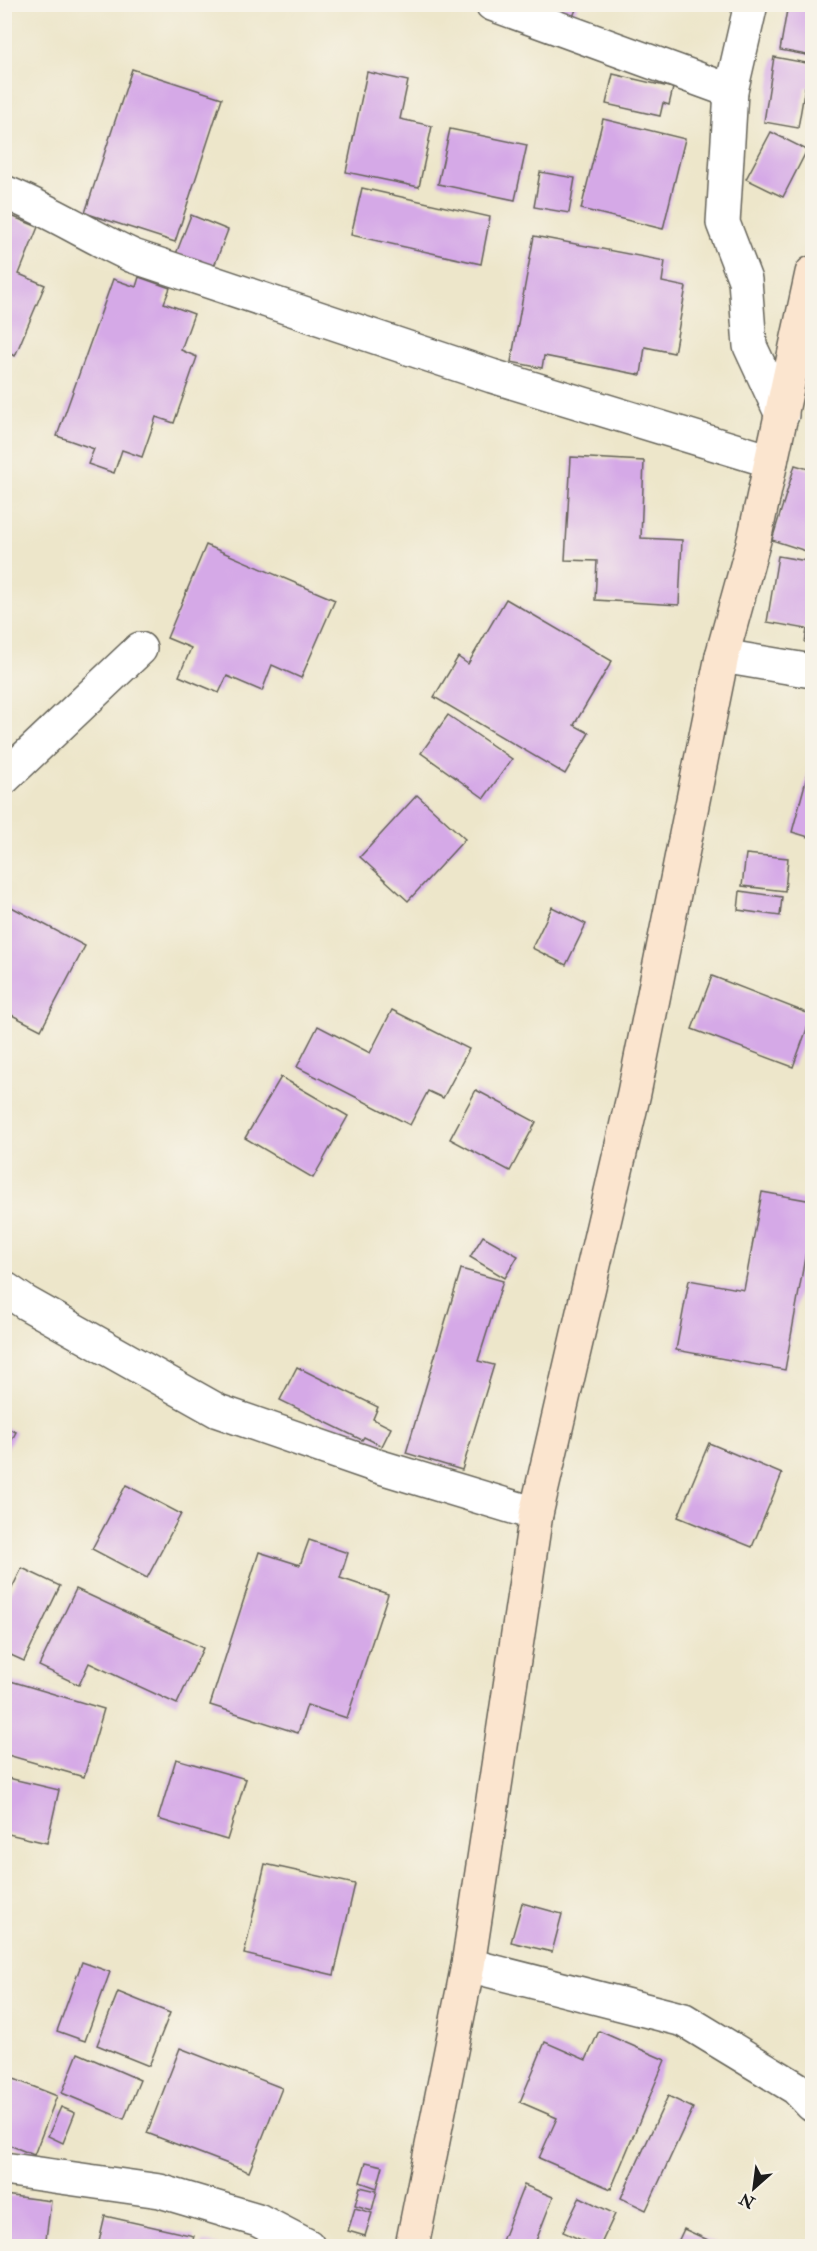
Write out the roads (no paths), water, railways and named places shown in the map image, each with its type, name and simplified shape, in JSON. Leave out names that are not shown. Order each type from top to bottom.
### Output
[{"type":"main road","points":[[412,2247],[468,1965],[536,1514],[634,1093],[722,656],[754,540],[813,273]]},
{"type":"street","points":[[492,4],[731,92]]},
{"type":"street","points":[[751,4],[731,92],[723,223],[745,280],[750,346],[782,415]]},
{"type":"street","points":[[4,192],[52,213],[96,240],[133,256],[492,376],[771,461]]},
{"type":"street","points":[[4,778],[140,649]]},
{"type":"street","points":[[722,656],[813,671]]},
{"type":"street","points":[[4,1288],[26,1303],[218,1411],[374,1465],[536,1514]]},
{"type":"street","points":[[468,1965],[684,2020],[796,2088],[813,2105]]},
{"type":"street","points":[[4,2169],[160,2191],[258,2220],[308,2247]]}]
